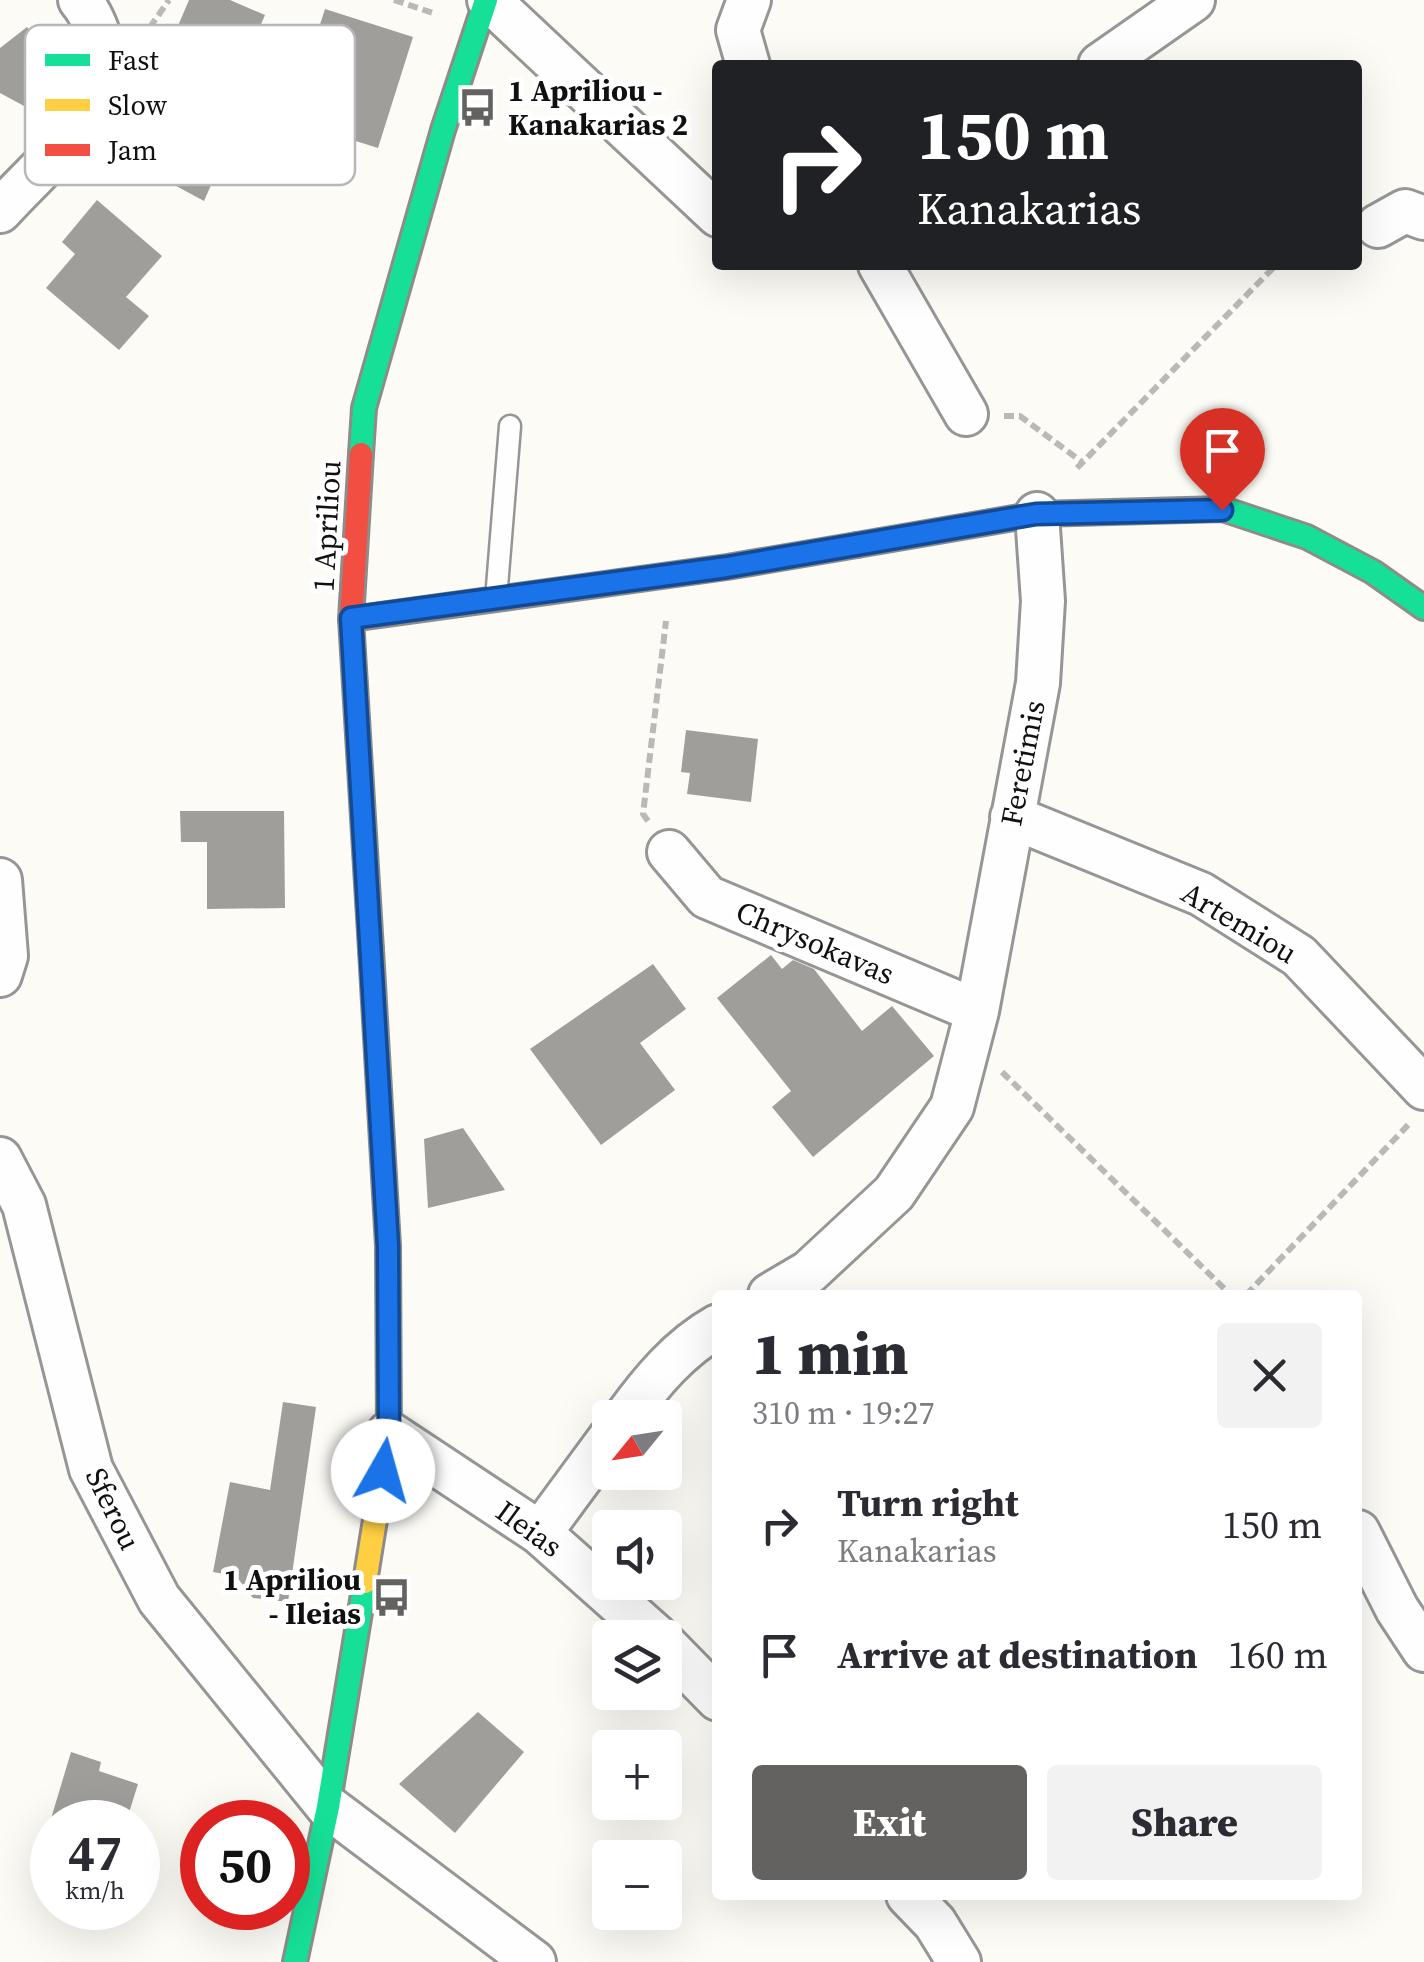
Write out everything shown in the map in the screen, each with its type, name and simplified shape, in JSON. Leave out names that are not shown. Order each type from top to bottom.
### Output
[{"type":"main road","name":"1 Apriliou","points":[[295,1962],[328,1807],[389,1433],[388,1246],[351,618],[364,408],[443,130],[488,0]]},
{"type":"main road","points":[[351,618],[671,575],[1036,514],[1222,510],[1306,537],[1373,572],[1424,608]]},
{"type":"street","points":[[80,0],[90,12],[94,25]]},
{"type":"street","points":[[488,0],[712,209]]},
{"type":"street","points":[[1107,60],[1193,0]]},
{"type":"street","points":[[0,211],[25,183]]},
{"type":"street","points":[[1378,226],[1404,210],[1424,218]]},
{"type":"street","points":[[883,270],[966,414]]},
{"type":"street","name":"Feretimis","points":[[791,1290],[816,1284],[894,1194],[952,1107],[973,1025],[1038,682],[1044,600],[1036,514]]},
{"type":"street","name":"Artemiou","points":[[1012,817],[1202,894],[1299,956],[1417,1106]]},
{"type":"street","name":"Chrysokavas","points":[[669,852],[707,897],[973,1025]]},
{"type":"street","points":[[0,880],[6,956],[0,976]]},
{"type":"street","name":"Sferou","points":[[0,1158],[24,1204],[91,1469],[159,1599],[328,1807],[534,1962]]},
{"type":"street","points":[[638,1400],[694,1340],[712,1330]]},
{"type":"street","name":"Ileias","points":[[389,1433],[540,1533],[638,1620]]},
{"type":"street","points":[[540,1533],[592,1462]]},
{"type":"street","points":[[1362,1540],[1424,1650]]},
{"type":"street","points":[[682,1662],[712,1693]]},
{"type":"street","points":[[913,1900],[935,1923],[959,1962]]},
{"type":"lane","points":[[496,599],[510,426]]},
{"type":"path","points":[[1036,514],[1271,270]]},
{"type":"path","points":[[966,414],[1020,416],[1082,462]]},
{"type":"path","points":[[669,852],[643,814],[671,575]]},
{"type":"path","points":[[973,1025],[1226,1290]]},
{"type":"path","points":[[1251,1290],[1417,1106]]},
{"type":"building","points":[[189,0],[230,0],[265,15],[261,25],[178,25]]},
{"type":"building","points":[[325,9],[413,37],[378,148],[355,141],[355,25],[320,25]]},
{"type":"building","points":[[25,29],[25,107],[0,93],[0,48]]},
{"type":"building","points":[[174,185],[211,185],[204,201]]},
{"type":"building","points":[[97,200],[162,256],[126,297],[149,316],[119,350],[46,288],[75,254],[62,242]]},
{"type":"building","points":[[686,730],[758,739],[751,802],[687,794],[690,773],[681,772]]},
{"type":"building","points":[[180,811],[284,811],[285,908],[207,909],[207,842],[181,842]]},
{"type":"building","points":[[771,955],[782,969],[793,960],[814,969],[862,1031],[892,1006],[934,1056],[813,1157],[772,1107],[791,1091],[717,998]]},
{"type":"building","points":[[653,964],[686,1009],[640,1043],[675,1090],[601,1145],[530,1049]]},
{"type":"building","points":[[463,1128],[505,1190],[428,1208],[424,1139]]},
{"type":"building","points":[[283,1402],[316,1407],[288,1602],[253,1598],[236,1576],[213,1572],[230,1482],[270,1490]]},
{"type":"building","points":[[478,1712],[524,1752],[455,1833],[399,1784]]},
{"type":"building","points":[[71,1752],[101,1762],[99,1771],[138,1784],[133,1800],[57,1800]]},
{"type":"traffic: fast","points":[[361,454],[364,408],[443,130],[486,0]]},
{"type":"traffic: fast","points":[[857,545],[1037,514],[1223,509],[1307,537],[1373,572],[1424,608]]},
{"type":"traffic: fast","points":[[295,1962],[328,1807],[365,1582]]},
{"type":"traffic: slow","points":[[351,619],[857,545]]},
{"type":"traffic: slow","points":[[365,1582],[389,1433],[388,1246],[371,950]]},
{"type":"traffic: jam","points":[[361,454],[351,619],[371,950]]},
{"type":"place","name":"1 Apriliou - Kanakarias 2","points":[[478,108]]},
{"type":"place","name":"1 Apriliou - Ileias","points":[[391,1597]]},
{"type":"route","points":[[383,1471],[389,1433],[388,1246],[351,618],[727,567],[1036,514],[1222,510]]}]
